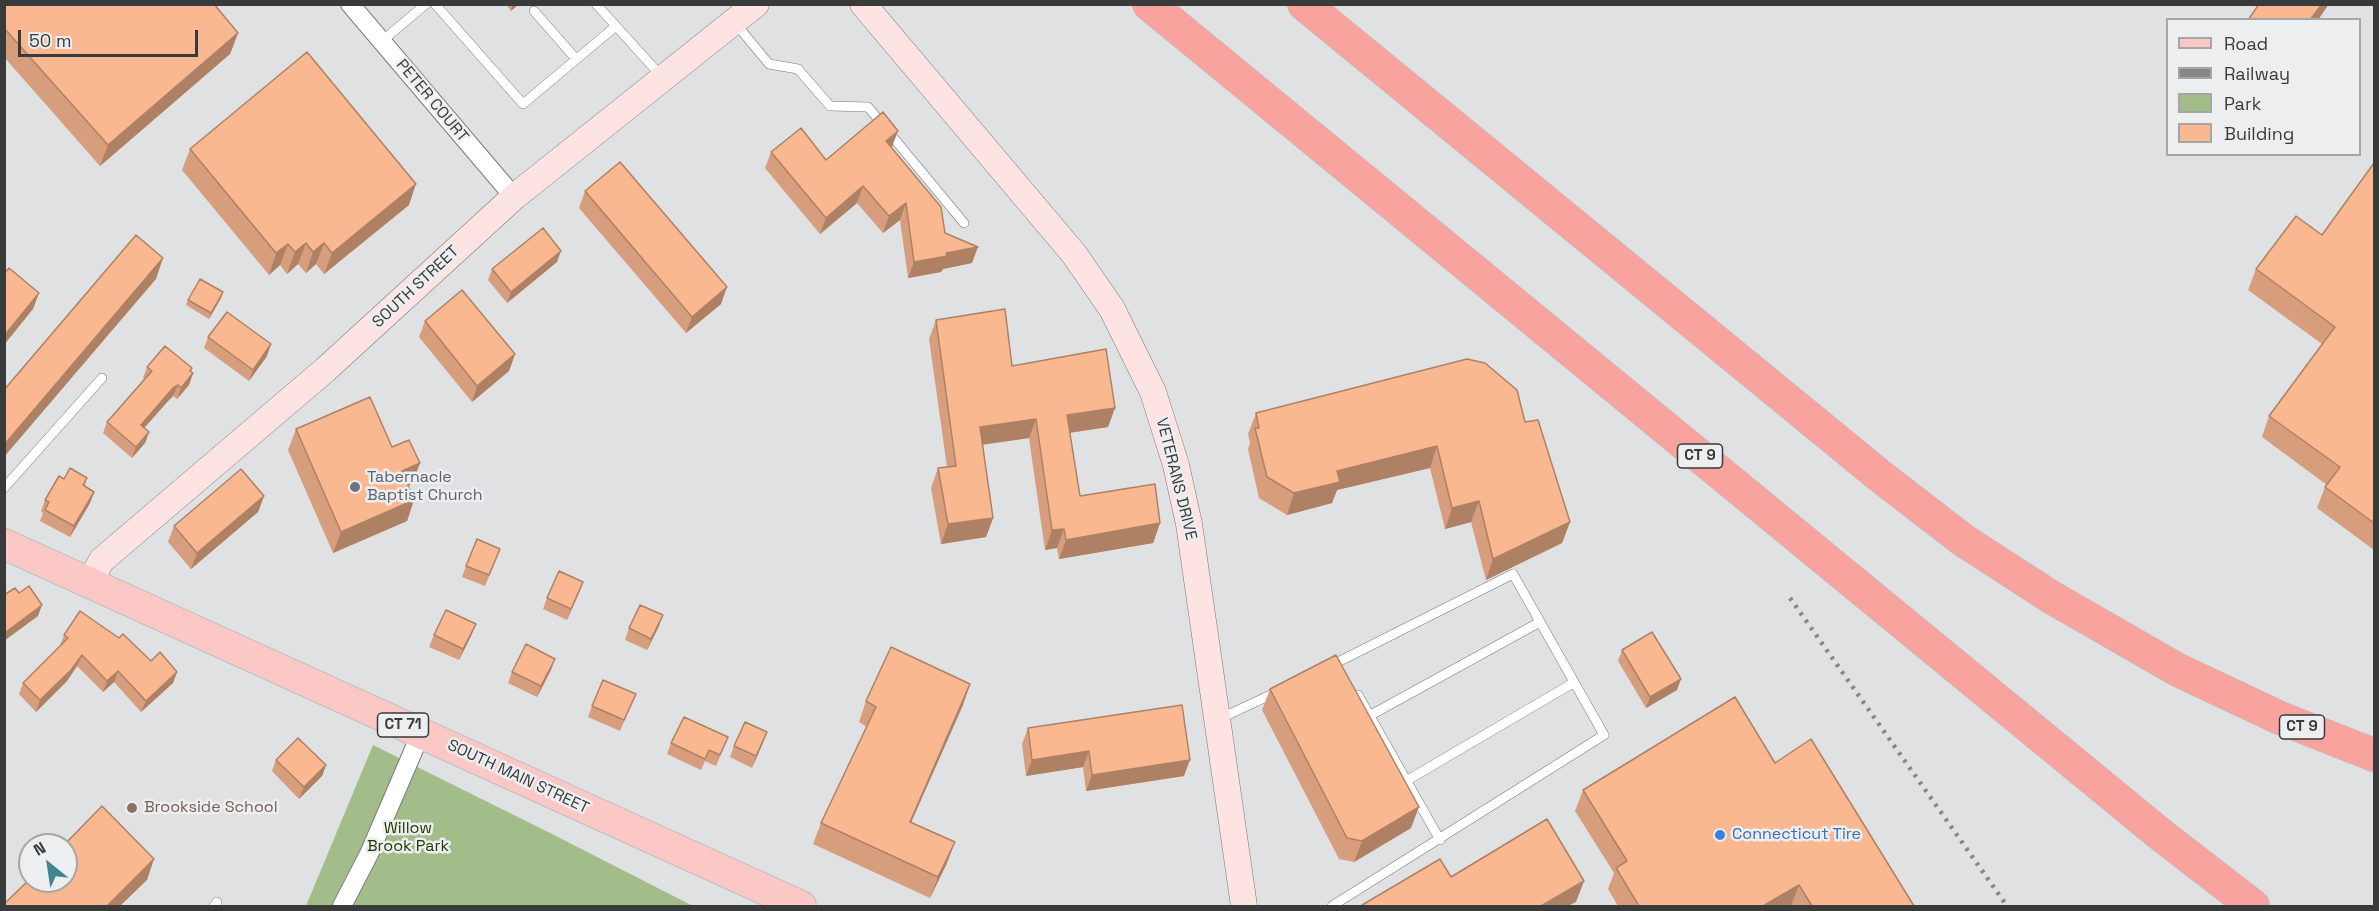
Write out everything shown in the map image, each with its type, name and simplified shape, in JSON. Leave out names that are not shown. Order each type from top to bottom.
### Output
[{"type":"highway","name":"CT 9","points":[[1149,4],[2160,834],[2253,906]]},
{"type":"highway","name":"CT 9","points":[[1304,4],[1929,515],[1990,558],[2051,597],[2178,670],[2280,718],[2374,755]]},
{"type":"main road","name":"SOUTH MAIN STREET","points":[[4,543],[801,906]]},
{"type":"street","name":"PETER COURT","points":[[350,4],[514,197]]},
{"type":"street","name":"SOUTH STREET","points":[[89,582],[102,560],[325,370],[514,197],[756,4]]},
{"type":"street","name":"VETERANS DRIVE","points":[[863,4],[1074,254],[1112,309],[1153,392],[1176,465],[1196,566],[1244,906]]},
{"type":"street","points":[[342,906],[369,854],[421,733]]},
{"type":"lane","points":[[382,41],[426,4]]},
{"type":"lane","points":[[435,4],[523,104],[616,26]]},
{"type":"lane","points":[[596,4],[663,77]]},
{"type":"lane","points":[[534,10],[576,59]]},
{"type":"lane","points":[[734,22],[770,64],[798,69],[830,106],[868,107],[964,223]]},
{"type":"lane","points":[[4,488],[102,378]]},
{"type":"lane","points":[[1318,672],[1341,667],[1513,574],[1604,735],[1332,906]]},
{"type":"lane","points":[[1369,716],[1540,622]]},
{"type":"lane","points":[[1406,781],[1573,683]]},
{"type":"lane","points":[[1218,720],[1288,686]]},
{"type":"lane","points":[[1354,689],[1440,840]]},
{"type":"green space","name":"Willow Brook Park","points":[[373,745],[554,835],[693,906],[306,906]]},
{"type":"building","points":[[4,4],[214,4],[238,33],[108,145],[4,28]]},
{"type":"building","points":[[2259,4],[2322,4],[2312,18],[2249,18]]},
{"type":"building","points":[[307,52],[416,184],[332,253],[324,243],[313,252],[306,243],[295,252],[288,244],[276,253],[190,149]]},
{"type":"building","points":[[883,112],[898,131],[886,141],[941,207],[945,233],[978,247],[914,262],[906,203],[889,216],[863,186],[826,218],[771,152],[801,128],[826,160]]},
{"type":"building","points":[[620,162],[727,287],[692,317],[585,191]]},
{"type":"building","points":[[2374,163],[2374,523],[2325,487],[2340,467],[2269,416],[2335,327],[2256,269],[2296,216],[2322,235]]},
{"type":"building","points":[[543,228],[561,251],[511,292],[492,269]]},
{"type":"building","points":[[136,235],[163,258],[4,445],[4,390]]},
{"type":"building","points":[[9,268],[39,293],[4,336],[4,274]]},
{"type":"building","points":[[200,279],[223,292],[211,313],[188,300]]},
{"type":"building","points":[[462,290],[515,354],[477,386],[425,321]]},
{"type":"building","points":[[1005,309],[1012,366],[1106,349],[1115,408],[1067,415],[1080,496],[1155,484],[1160,523],[1066,540],[1064,529],[1052,530],[1036,419],[980,427],[993,518],[948,524],[938,468],[956,466],[936,320]]},
{"type":"building","points":[[227,312],[271,344],[253,370],[208,337]]},
{"type":"building","points":[[165,346],[192,368],[190,371],[193,373],[181,388],[178,385],[173,388],[141,425],[149,432],[136,447],[107,422],[152,371],[147,367]]},
{"type":"building","points":[[1467,359],[1485,363],[1517,390],[1525,422],[1538,420],[1570,522],[1493,559],[1479,501],[1452,508],[1437,446],[1337,471],[1340,482],[1294,493],[1267,477],[1255,428],[1259,428],[1256,413]]},
{"type":"building","name":"Tabernacle Baptist Church","points":[[370,397],[392,447],[409,440],[420,463],[402,471],[414,500],[341,532],[296,429]]},
{"type":"building","points":[[70,468],[87,478],[83,485],[94,492],[74,526],[45,510],[49,502],[45,500],[59,476],[64,479]]},
{"type":"building","points":[[241,469],[264,496],[197,553],[174,526]]},
{"type":"building","points":[[477,539],[500,549],[489,575],[466,566]]},
{"type":"building","points":[[559,571],[583,582],[571,609],[547,598]]},
{"type":"building","points":[[29,586],[42,605],[6,632],[4,629],[4,595],[15,588],[19,593]]},
{"type":"building","points":[[640,605],[663,615],[651,639],[629,628]]},
{"type":"building","points":[[446,610],[476,624],[463,649],[434,635]]},
{"type":"building","points":[[80,611],[119,638],[123,634],[151,661],[160,652],[177,672],[146,701],[118,671],[107,681],[82,655],[71,670],[40,700],[23,683],[68,638],[64,635]]},
{"type":"building","points":[[1652,632],[1681,679],[1650,697],[1622,650]]},
{"type":"building","points":[[526,644],[555,659],[541,686],[512,672]]},
{"type":"building","points":[[891,647],[970,684],[910,822],[955,842],[938,877],[821,823],[876,707],[866,701]]},
{"type":"building","points":[[1336,655],[1419,807],[1362,841],[1347,838],[1270,689]]},
{"type":"building","points":[[603,680],[636,694],[624,720],[592,706]]},
{"type":"building","name":"Connecticut Tire","points":[[1735,697],[1775,763],[1811,739],[1914,906],[1812,906],[1799,885],[1763,906],[1639,906],[1616,868],[1627,861],[1583,790]]},
{"type":"building","points":[[1182,705],[1190,760],[1092,775],[1089,751],[1032,760],[1028,728]]},
{"type":"building","points":[[684,717],[728,737],[720,755],[709,750],[705,759],[671,743]]},
{"type":"building","points":[[745,722],[767,732],[756,756],[734,746]]},
{"type":"building","points":[[298,738],[326,765],[304,787],[276,760]]},
{"type":"building","points":[[102,806],[154,859],[107,906],[4,906],[18,891],[18,893],[78,893],[78,833],[76,833]]},
{"type":"building","points":[[1547,819],[1584,881],[1541,906],[1362,905],[1440,859],[1451,877]]},
{"type":"railway","points":[[1790,598],[2007,906]]},
{"type":"place","name":"Tabernacle Baptist Church","points":[[355,487]]},
{"type":"place","name":"Brookside School","points":[[132,808]]},
{"type":"place","name":"Connecticut Tire","points":[[1720,835]]}]
